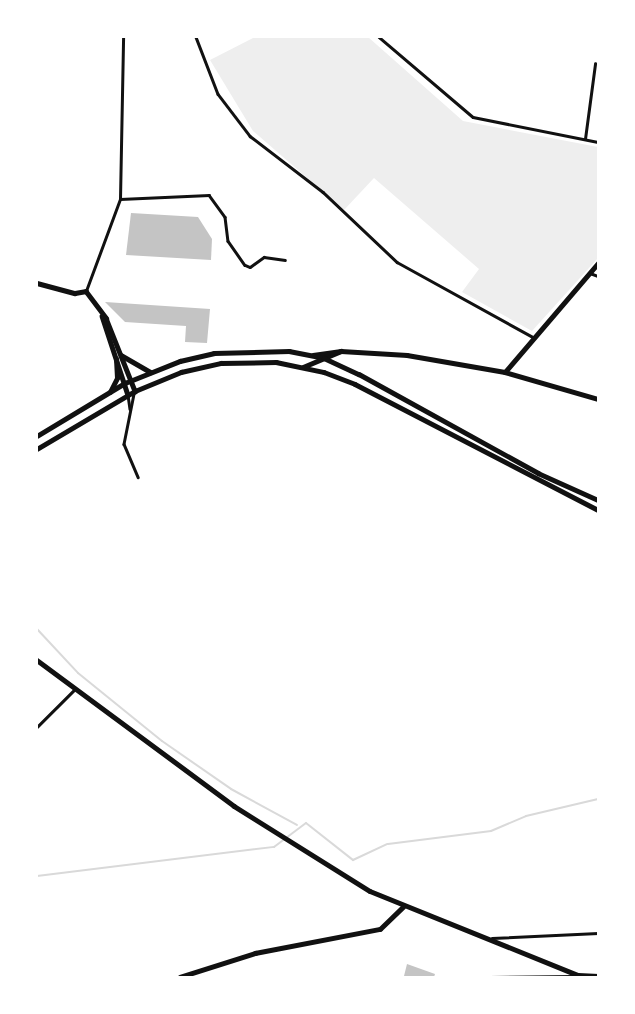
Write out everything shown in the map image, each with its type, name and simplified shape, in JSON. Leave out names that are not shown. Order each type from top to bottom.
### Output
[{"type":"main road","points":[[505,372],[598,263]]},
{"type":"main road","points":[[37,283],[86,291],[102,316],[135,391]]},
{"type":"main road","points":[[102,316],[128,395]]},
{"type":"main road","points":[[303,367],[338,351]]},
{"type":"main road","points":[[337,364],[338,351]]},
{"type":"main road","points":[[37,436],[125,383],[150,372],[214,353],[313,355],[338,351],[433,358],[505,372],[598,399]]},
{"type":"main road","points":[[121,355],[150,372]]},
{"type":"main road","points":[[313,355],[337,364],[538,473],[598,500]]},
{"type":"main road","points":[[109,394],[117,378],[116,359]]},
{"type":"main road","points":[[37,449],[135,391],[204,366],[247,362],[303,367],[355,384],[598,510]]},
{"type":"main road","points":[[37,660],[234,806],[403,907],[492,938],[578,975],[598,976]]},
{"type":"main road","points":[[180,977],[255,953],[380,929],[403,907]]},
{"type":"street","points":[[86,291],[120,199],[123,37]]},
{"type":"street","points":[[196,37],[218,94],[250,136],[323,192],[397,262],[533,337]]},
{"type":"street","points":[[379,37],[473,117],[598,142]]},
{"type":"street","points":[[585,139],[595,64]]},
{"type":"street","points":[[120,199],[209,195],[225,217],[228,241],[245,265],[250,267],[264,257],[285,260]]},
{"type":"street","points":[[590,273],[598,276]]},
{"type":"street","points":[[135,391],[124,444],[138,477]]},
{"type":"street","points":[[128,395],[130,411]]},
{"type":"street","points":[[37,727],[75,689]]},
{"type":"street","points":[[492,938],[598,933]]},
{"type":"street","points":[[491,977],[578,975]]},
{"type":"shaded area","points":[[255,37],[368,37],[463,121],[598,147],[598,258],[532,331],[462,292],[479,269],[374,178],[344,210],[253,131],[210,60]]},
{"type":"building","points":[[131,213],[198,217],[212,239],[211,260],[126,255]]},
{"type":"building","points":[[105,302],[210,309],[207,343],[185,342],[186,326],[125,322]]},
{"type":"building","points":[[407,964],[435,974],[434,977],[404,976]]},
{"type":"waterway","points":[[37,629],[78,673],[162,741],[231,789],[297,825]]},
{"type":"waterway","points":[[37,876],[274,847],[306,823],[353,860],[388,844],[491,831],[526,816],[598,799]]}]
